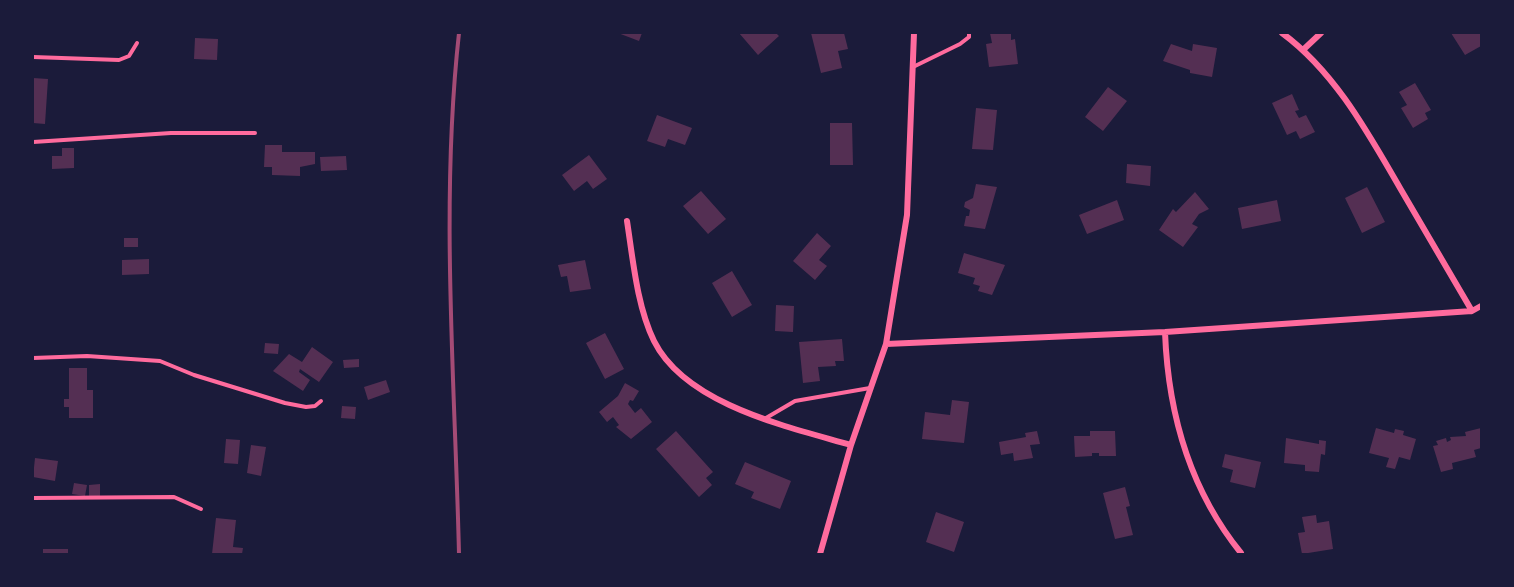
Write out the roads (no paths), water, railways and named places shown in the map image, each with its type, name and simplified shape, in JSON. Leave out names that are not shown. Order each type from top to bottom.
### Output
[{"type":"street","points":[[820,554],[851,445],[886,344],[907,215],[914,33]]},
{"type":"street","points":[[1282,33],[1304,49],[1342,94],[1472,311]]},
{"type":"street","points":[[1304,49],[1321,33]]},
{"type":"street","points":[[627,221],[648,324],[665,357],[692,383],[726,403],[851,445]]},
{"type":"street","points":[[886,344],[1165,332],[1472,311],[1481,306]]},
{"type":"street","points":[[1165,332],[1166,365],[1179,433],[1193,473],[1220,527],[1241,553]]},
{"type":"lane","points":[[913,67],[960,44],[969,36],[969,33]]},
{"type":"lane","points":[[33,57],[119,60],[129,56],[137,43]]},
{"type":"lane","points":[[33,142],[160,133],[255,133]]},
{"type":"lane","points":[[33,358],[87,356],[160,361],[194,375],[285,403],[306,407],[315,406],[321,401]]},
{"type":"lane","points":[[766,418],[795,401],[870,388]]},
{"type":"lane","points":[[33,498],[174,497],[201,509]]},
{"type":"railway","points":[[459,33],[450,162],[450,293],[459,554]]}]
